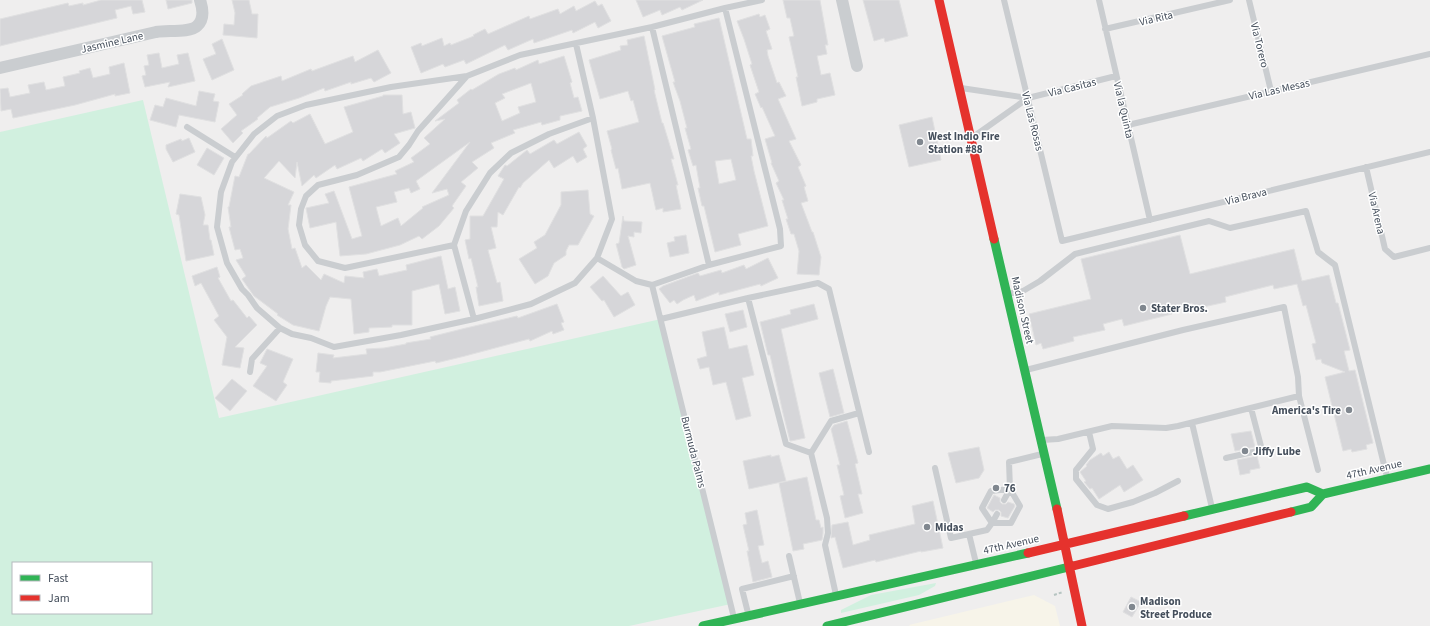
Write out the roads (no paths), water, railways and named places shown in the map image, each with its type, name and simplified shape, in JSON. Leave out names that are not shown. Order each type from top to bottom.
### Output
[{"type":"main road","name":"Madison Street","points":[[939,0],[972,138],[1082,626]]},
{"type":"main road","name":"47th Avenue","points":[[702,626],[736,623],[749,616],[1307,487],[1323,494],[1430,469]]},
{"type":"main road","points":[[827,626],[1311,507],[1323,494]]},
{"type":"street","name":"Jasmine Lane","points":[[0,68],[162,31],[197,27],[201,22],[203,15],[200,0]]},
{"type":"street","points":[[842,0],[856,66]]},
{"type":"lane","points":[[576,44],[593,118],[612,219],[597,258],[575,283],[531,304],[474,319],[401,335],[334,347],[311,338],[292,334],[280,328],[256,308],[227,263],[217,227],[221,192],[232,162],[254,134],[277,116],[306,105],[391,87],[467,76],[520,55],[652,28],[725,8],[762,0]]},
{"type":"lane","name":"Via Las Rosas","points":[[1004,0],[1062,242]]},
{"type":"lane","name":"Via la Quinta","points":[[1099,0],[1150,220]]},
{"type":"lane","name":"Via Rita","points":[[1105,29],[1230,0]]},
{"type":"lane","name":"Via Torero","points":[[1249,0],[1271,91]]},
{"type":"lane","points":[[597,258],[636,281],[652,285],[709,266],[781,246],[780,229],[725,8]]},
{"type":"lane","points":[[652,28],[709,266]]},
{"type":"lane","name":"Via Las Mesas","points":[[1128,125],[1430,54]]},
{"type":"lane","points":[[454,245],[345,268],[318,261],[305,245],[299,225],[301,209],[306,196],[318,185],[357,175],[399,157],[418,131],[467,76]]},
{"type":"lane","name":"Via Casitas","points":[[972,138],[1028,98],[1116,76]]},
{"type":"lane","name":"Via Casitas","points":[[960,87],[1028,98]]},
{"type":"lane","points":[[474,319],[454,245],[466,211],[490,173],[511,153],[549,134],[593,118]]},
{"type":"lane","points":[[187,126],[235,157]]},
{"type":"lane","name":"Via Brava","points":[[1062,242],[1430,152]]},
{"type":"lane","name":"Via Arena","points":[[1366,167],[1385,249],[1394,257],[1430,248]]},
{"type":"lane","points":[[1007,294],[1023,291],[1040,281],[1075,254],[1209,221],[1230,228],[1306,211],[1318,252],[1335,265],[1387,479]]},
{"type":"lane","points":[[661,319],[818,283],[829,289],[869,452]]},
{"type":"lane","name":"Burmuda Palms","points":[[652,285],[736,623]]},
{"type":"lane","points":[[748,298],[786,444],[811,453]]},
{"type":"lane","points":[[1024,370],[1183,330],[1284,307],[1298,377],[1299,396],[1318,470]]},
{"type":"lane","points":[[250,372],[252,359],[280,328]]},
{"type":"lane","points":[[1040,440],[1058,439],[1112,426],[1166,428],[1192,423],[1299,396]]},
{"type":"lane","points":[[1226,458],[1262,450],[1251,408]]},
{"type":"lane","points":[[836,596],[825,545],[828,533],[827,518],[811,453],[831,421],[859,413]]},
{"type":"lane","points":[[1192,423],[1212,510]]},
{"type":"lane","points":[[1089,432],[1093,449],[1076,470],[1076,479],[1097,505],[1108,508],[1133,502],[1178,481]]},
{"type":"lane","points":[[992,523],[1011,523],[1020,506],[1010,489],[1009,462],[1043,454]]},
{"type":"lane","points":[[935,468],[951,538],[987,530],[997,514]]},
{"type":"lane","points":[[1004,500],[1010,489]]},
{"type":"lane","points":[[992,523],[982,508],[991,491],[1010,489]]},
{"type":"lane","points":[[969,534],[976,564]]},
{"type":"lane","points":[[789,556],[801,604]]},
{"type":"lane","points":[[749,616],[742,589],[794,576]]},
{"type":"place","name":"West Indio Fire Station #88","points":[[920,142]]},
{"type":"place","name":"Stater Bros.","points":[[1143,308]]},
{"type":"place","name":"America's Tire","points":[[1349,410]]},
{"type":"place","name":"Jiffy Lube","points":[[1245,451]]},
{"type":"place","name":"76","points":[[996,488]]},
{"type":"place","name":"Midas","points":[[927,527]]},
{"type":"place","name":"Madison Street Produce","points":[[1132,607]]}]
